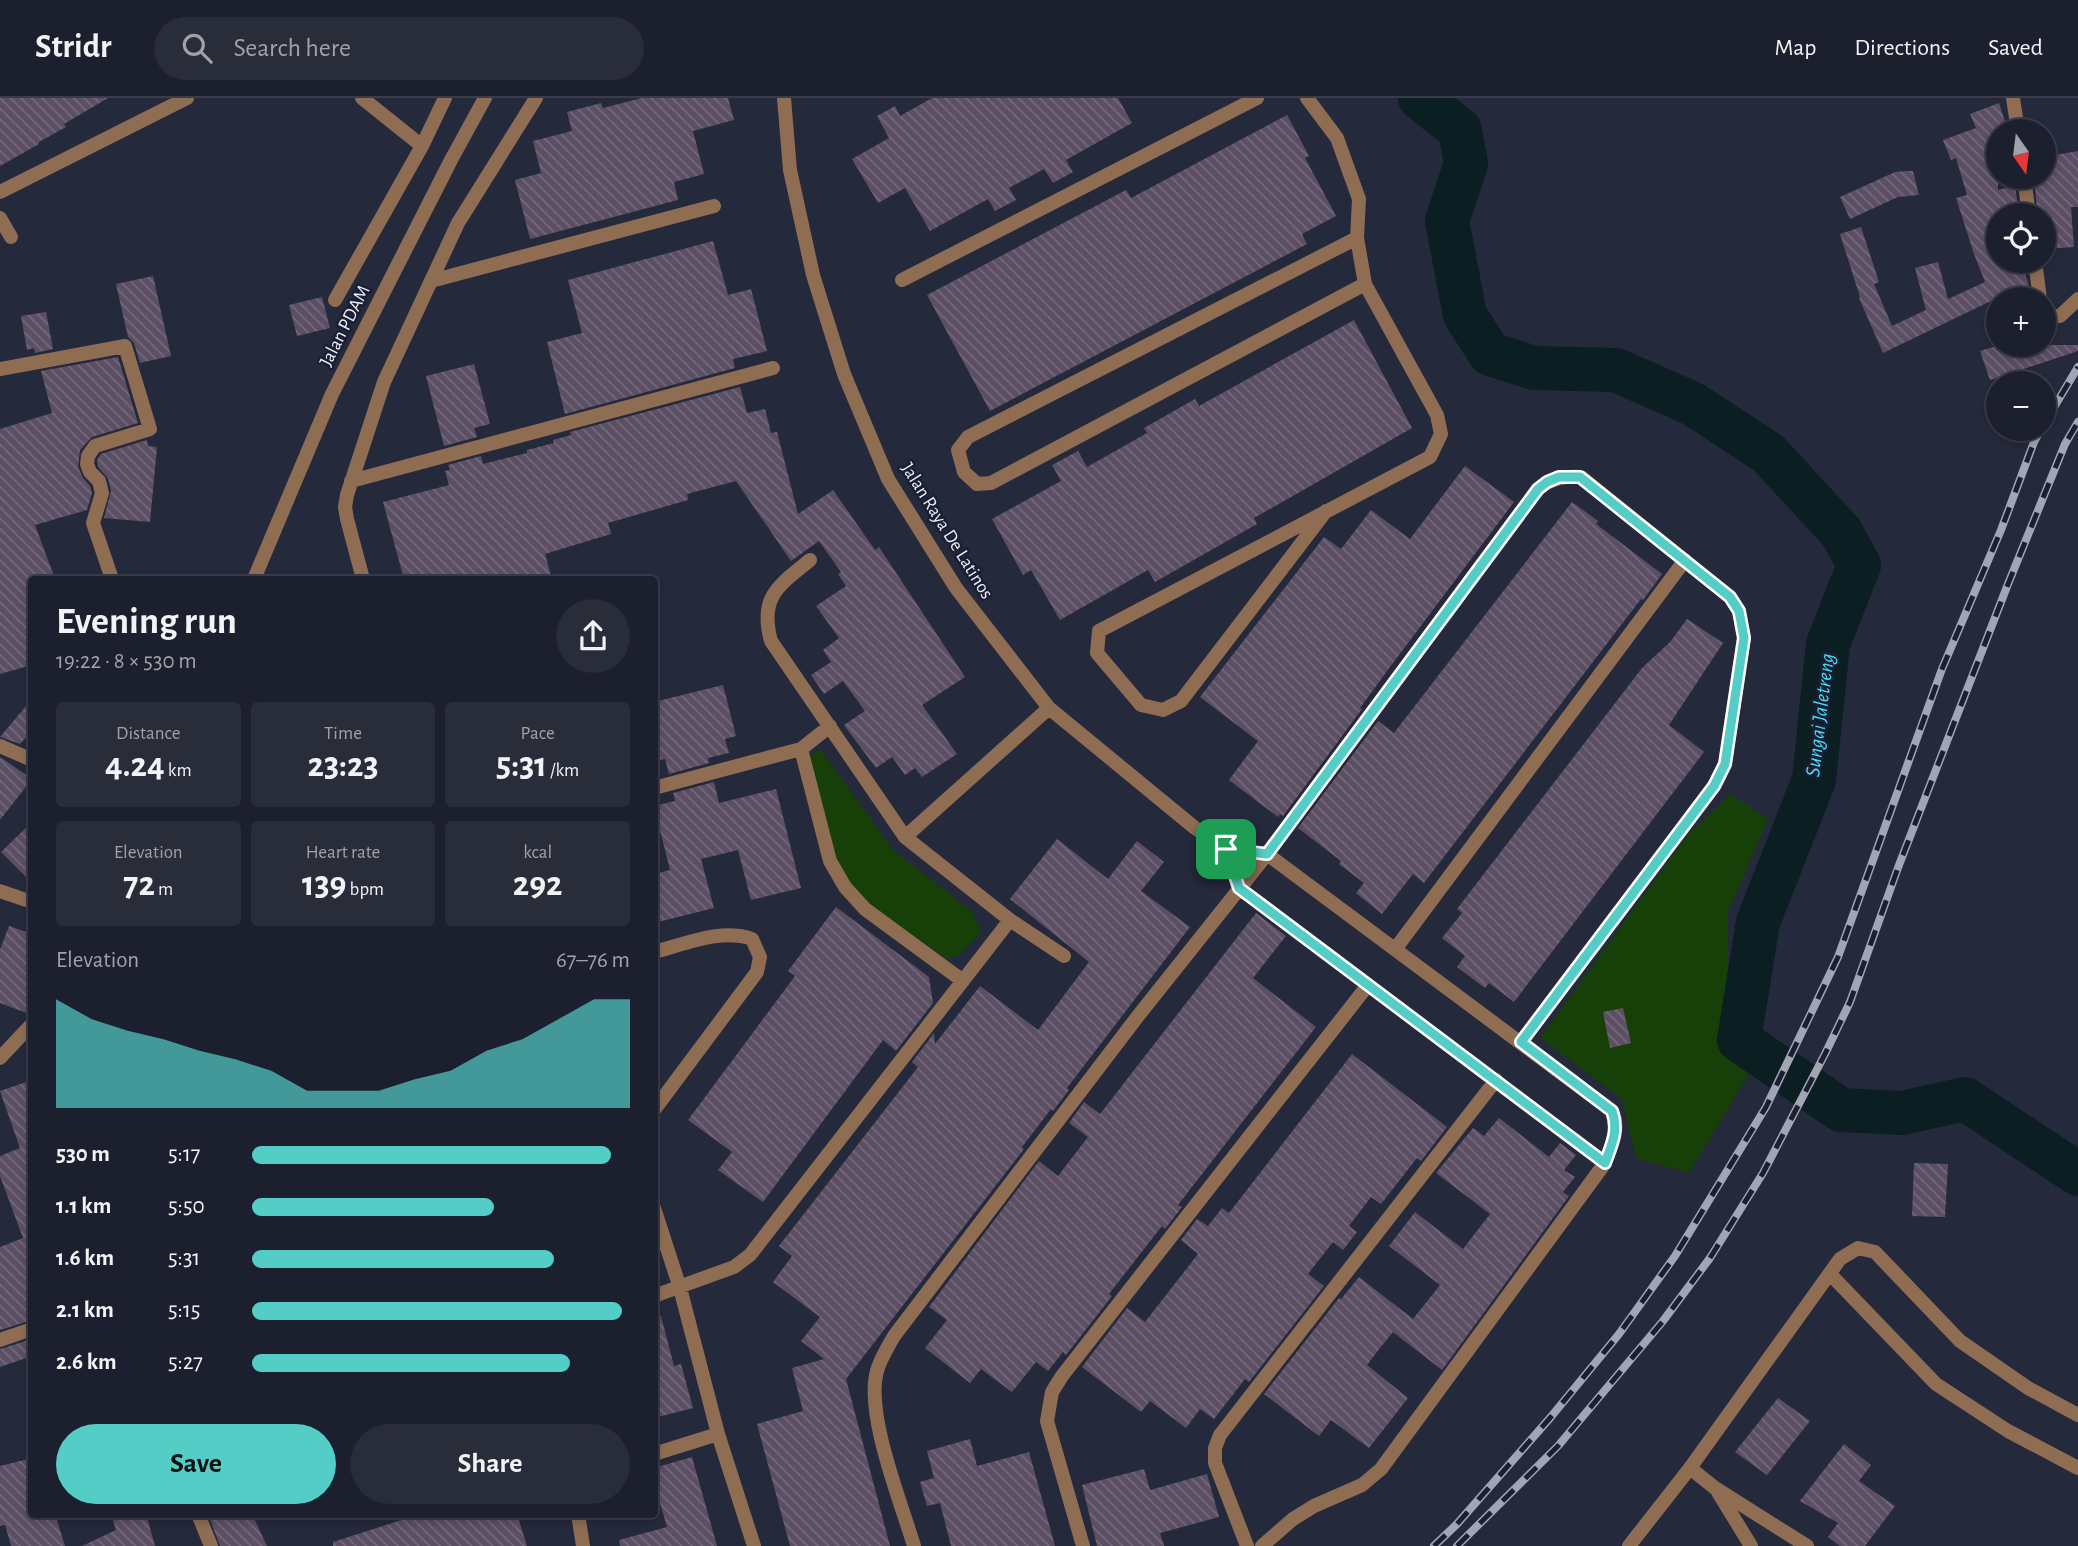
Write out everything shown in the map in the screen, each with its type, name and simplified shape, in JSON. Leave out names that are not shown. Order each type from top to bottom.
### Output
[{"type":"street","points":[[0,191],[187,98]]},
{"type":"street","points":[[362,98],[422,146]]},
{"type":"street","points":[[335,300],[422,146],[445,98]]},
{"type":"street","name":"Jalan PDAM","points":[[255,576],[332,394],[450,160],[485,98]]},
{"type":"street","points":[[362,576],[345,508],[351,481],[384,382],[458,223],[536,98]]},
{"type":"street","name":"Jalan Raya De Latinos","points":[[784,98],[790,170],[813,275],[844,374],[888,479],[956,588],[1049,708],[1195,828],[1226,849]]},
{"type":"street","points":[[902,280],[1257,98]]},
{"type":"street","points":[[1307,98],[1337,138],[1359,199],[1357,238],[1365,284],[1437,415],[1441,434],[1430,457],[1326,511],[1099,631],[1097,653],[1141,705],[1163,710],[1181,701],[1326,511]]},
{"type":"street","points":[[2013,98],[2016,119]]},
{"type":"street","points":[[431,281],[714,206]]},
{"type":"street","points":[[0,218],[11,237]]},
{"type":"street","points":[[1357,238],[968,437],[958,450],[964,472],[976,484],[991,483],[1365,284]]},
{"type":"street","points":[[2056,316],[2060,316],[2078,299]]},
{"type":"street","points":[[0,369],[125,346],[150,429],[95,446],[88,456],[87,464],[90,472],[99,481],[102,493],[93,523],[112,576]]},
{"type":"street","points":[[351,481],[773,368]]},
{"type":"street","points":[[914,1546],[876,1420],[874,1397],[877,1370],[894,1336],[1129,1027],[1267,854],[1538,489],[1559,477],[1580,477],[1730,597],[1739,611],[1744,638],[1725,764],[1714,786],[1521,1042]]},
{"type":"street","points":[[810,561],[777,587],[770,599],[766,623],[771,641],[905,837],[1010,920],[1064,956]]},
{"type":"street","points":[[1396,948],[1685,561]]},
{"type":"street","points":[[905,837],[1049,708]]},
{"type":"street","points":[[658,787],[801,749],[830,726]]},
{"type":"street","points":[[0,746],[28,758]]},
{"type":"street","points":[[801,749],[830,861],[845,887],[865,909],[963,981]]},
{"type":"street","points":[[1262,1546],[1293,1518],[1362,1485],[1381,1469],[1605,1163],[1616,1132],[1616,1121],[1612,1111],[1267,854],[1226,849],[1239,888],[1605,1163]]},
{"type":"street","points":[[0,891],[28,901]]},
{"type":"street","points":[[658,1295],[734,1267],[750,1255],[1010,920]]},
{"type":"street","points":[[658,951],[717,936],[738,934],[752,939],[760,957],[757,972],[658,1105]]},
{"type":"street","points":[[1083,1546],[1047,1422],[1052,1392],[1368,985]]},
{"type":"street","points":[[0,1058],[28,1031]]},
{"type":"street","points":[[1247,1546],[1215,1463],[1214,1448],[1220,1435],[1496,1080]]},
{"type":"street","points":[[658,1220],[680,1288],[718,1434],[754,1546]]},
{"type":"street","points":[[1629,1546],[1690,1468],[1840,1259],[1858,1248],[1875,1252],[1960,1341],[2028,1388],[2078,1415]]},
{"type":"street","points":[[1831,1275],[1936,1384],[2008,1432],[2078,1468]]},
{"type":"street","points":[[0,1340],[28,1330]]},
{"type":"street","points":[[658,1453],[718,1434]]},
{"type":"street","points":[[1690,1468],[1715,1488],[1807,1546]]},
{"type":"street","points":[[1715,1488],[1751,1546]]},
{"type":"street","points":[[200,1518],[211,1546]]},
{"type":"street","points":[[579,1518],[583,1546]]},
{"type":"green space","points":[[820,749],[894,851],[973,912],[981,933],[960,954],[947,959],[854,894],[834,860],[800,762]]},
{"type":"green space","points":[[1730,794],[1768,819],[1727,914],[1727,1040],[1750,1072],[1689,1173],[1636,1158],[1622,1099],[1540,1038],[1687,836]]},
{"type":"building","points":[[0,98],[108,98],[64,124],[66,127],[39,144],[0,166]]},
{"type":"building","points":[[642,98],[728,98],[734,120],[693,131],[704,174],[674,182],[678,200],[530,239],[515,180],[541,173],[533,141],[572,131],[567,112],[601,103],[603,108]]},
{"type":"building","points":[[932,98],[1118,98],[1132,123],[1066,160],[1073,172],[1053,183],[1044,169],[1009,188],[1016,200],[995,211],[988,199],[930,231],[905,188],[878,203],[852,159],[889,138],[877,116],[895,106],[900,116]]},
{"type":"building","points":[[1999,103],[2004,119],[1986,119],[1986,189],[2016,189],[2017,203],[1986,203],[1986,273],[2025,273],[2029,286],[1986,287],[1986,303],[1883,353],[1859,298],[1840,234],[1861,227],[1879,282],[1874,284],[1892,326],[1926,310],[1915,268],[1938,262],[1948,299],[1985,282],[1956,198],[1967,195],[1956,158],[1951,160],[1943,140],[1976,128],[1970,114]]},
{"type":"building","points":[[1287,115],[1309,156],[1305,158],[1336,216],[1302,234],[1307,244],[990,411],[927,295],[1126,190],[1131,198]]},
{"type":"building","points":[[2078,151],[2078,207],[2071,207],[2074,247],[2056,248],[2056,203],[2037,203],[2035,189],[2056,189],[2056,155]]},
{"type":"building","points":[[1913,171],[1919,195],[1898,197],[1850,219],[1840,197],[1895,172]]},
{"type":"building","points":[[713,241],[728,295],[751,289],[767,351],[733,359],[735,368],[565,414],[547,342],[582,333],[568,280]]},
{"type":"building","points":[[153,276],[171,356],[140,363],[134,343],[128,337],[116,284]]},
{"type":"building","points":[[322,297],[330,328],[297,336],[289,305]]},
{"type":"building","points":[[46,312],[53,349],[35,353],[34,348],[27,350],[21,316]]},
{"type":"building","points":[[1354,320],[1412,428],[1254,518],[1257,524],[1155,582],[1148,570],[1060,620],[1031,570],[1023,575],[992,519],[1061,481],[1052,465],[1078,451],[1087,467],[1147,433],[1144,428],[1195,399],[1199,406]]},
{"type":"building","points":[[2056,345],[2078,345],[2078,351],[2017,371],[1987,371],[1980,351],[1986,349],[1986,357],[2056,357]]},
{"type":"building","points":[[118,357],[138,423],[92,437],[80,450],[78,467],[92,493],[87,510],[35,525],[54,576],[28,576],[28,666],[0,674],[0,429],[52,413],[41,371]]},
{"type":"building","points":[[474,364],[490,424],[474,428],[477,437],[444,446],[426,376]]},
{"type":"building","points":[[740,387],[747,413],[765,409],[771,433],[777,432],[798,514],[833,490],[875,550],[879,547],[965,677],[922,705],[957,754],[922,777],[915,768],[905,775],[892,757],[876,768],[844,725],[865,711],[843,681],[824,694],[811,675],[831,662],[823,650],[839,638],[816,606],[846,586],[838,574],[841,572],[819,541],[791,561],[736,481],[687,494],[688,500],[608,523],[611,534],[545,554],[551,576],[403,576],[383,502],[449,485],[445,471],[450,470],[448,465],[481,456],[483,464],[527,453],[527,450],[571,435],[570,432]]},
{"type":"building","points":[[147,440],[148,446],[157,447],[150,522],[104,518],[111,491],[108,478],[98,467],[97,460],[101,454]]},
{"type":"building","points":[[1465,466],[1514,502],[1390,667],[1283,816],[1280,814],[1278,817],[1229,780],[1258,741],[1200,697],[1324,537],[1341,549],[1371,510],[1410,539]]},
{"type":"building","points":[[1572,502],[1598,521],[1596,524],[1662,574],[1424,883],[1413,874],[1382,914],[1356,893],[1364,883],[1339,864],[1341,861],[1298,828],[1378,721],[1394,733]]},
{"type":"building","points":[[1687,619],[1723,643],[1669,725],[1704,752],[1514,1002],[1489,983],[1485,988],[1457,967],[1465,956],[1442,938],[1462,913],[1457,909],[1642,668],[1671,641]]},
{"type":"building","points":[[723,685],[736,736],[725,739],[729,753],[708,758],[709,763],[669,774],[665,759],[658,760],[658,701]]},
{"type":"building","points":[[28,704],[28,735],[20,744],[0,737]]},
{"type":"building","points":[[0,757],[28,776],[28,784],[0,820]]},
{"type":"building","points":[[714,782],[719,803],[776,789],[801,888],[751,900],[738,850],[701,859],[714,908],[658,922],[658,873],[670,870],[658,822],[658,805],[675,801],[673,793]]},
{"type":"building","points":[[28,826],[28,879],[1,852]]},
{"type":"building","points":[[1057,839],[1108,879],[1137,841],[1164,862],[1141,891],[1190,927],[1067,1088],[1069,1090],[1053,1111],[1051,1109],[1022,1147],[1024,1149],[846,1379],[890,1546],[790,1546],[757,1424],[803,1411],[792,1368],[824,1359],[801,1341],[820,1317],[773,1282],[792,1256],[779,1246],[918,1067],[912,1062],[934,1033],[935,1044],[980,986],[1038,1030],[1089,962],[1010,899]]},
{"type":"building","points":[[836,907],[929,977],[933,1003],[896,1051],[883,1040],[763,1202],[718,1170],[732,1152],[688,1120],[795,976],[788,971]]},
{"type":"building","points":[[1256,913],[1286,936],[1253,978],[1316,1027],[1178,1205],[1182,1207],[1165,1229],[1162,1226],[1109,1294],[1112,1296],[1066,1355],[1063,1352],[1048,1371],[1036,1362],[1012,1392],[981,1369],[970,1383],[925,1348],[947,1320],[929,1307],[1039,1161],[1058,1176],[1088,1137],[1069,1123],[1084,1102],[1100,1114]]},
{"type":"building","points":[[9,926],[28,933],[28,1014],[0,1003],[0,950]]},
{"type":"building","points":[[1623,1008],[1631,1043],[1610,1048],[1603,1012]]},
{"type":"building","points":[[1352,1054],[1447,1127],[1421,1161],[1417,1158],[1381,1204],[1371,1197],[1349,1226],[1357,1232],[1343,1250],[1333,1242],[1308,1274],[1324,1286],[1249,1382],[1245,1379],[1214,1419],[1200,1409],[1186,1428],[1150,1401],[1141,1412],[1082,1367],[1127,1308],[1145,1322],[1198,1254],[1181,1240],[1197,1219],[1208,1226],[1222,1208],[1229,1213]]},
{"type":"building","points":[[28,1081],[28,1321],[0,1330],[0,1247],[23,1238],[0,1176],[0,1156],[20,1148],[0,1091]]},
{"type":"building","points":[[1499,1118],[1549,1157],[1560,1143],[1576,1155],[1564,1170],[1575,1177],[1563,1192],[1569,1196],[1442,1370],[1393,1332],[1380,1348],[1367,1365],[1408,1398],[1369,1448],[1331,1420],[1319,1436],[1264,1394],[1339,1298],[1341,1299],[1359,1277],[1413,1319],[1440,1285],[1389,1246],[1415,1212],[1463,1249],[1490,1214],[1436,1173],[1473,1128],[1484,1136]]},
{"type":"building","points":[[1914,1163],[1948,1164],[1945,1217],[1912,1216]]},
{"type":"building","points":[[658,1316],[661,1316],[674,1366],[681,1364],[693,1408],[658,1417]]},
{"type":"building","points":[[28,1340],[28,1357],[0,1367],[0,1349]]},
{"type":"building","points":[[1778,1398],[1810,1421],[1767,1475],[1735,1452]]},
{"type":"building","points":[[970,1439],[977,1466],[1029,1452],[1055,1546],[951,1546],[940,1503],[927,1506],[920,1482],[934,1478],[927,1451]]},
{"type":"building","points":[[1844,1444],[1871,1465],[1859,1481],[1895,1506],[1865,1546],[1840,1546],[1828,1537],[1838,1523],[1800,1501]]},
{"type":"building","points":[[692,1457],[717,1546],[620,1546],[619,1540],[667,1527],[658,1496],[658,1467]]},
{"type":"building","points":[[28,1459],[28,1518],[56,1518],[65,1546],[11,1546],[5,1525],[0,1526],[0,1466]]},
{"type":"building","points":[[1144,1469],[1150,1490],[1207,1474],[1219,1517],[1160,1533],[1164,1546],[1097,1546],[1082,1485]]},
{"type":"building","points":[[112,1518],[147,1518],[155,1546],[82,1546],[116,1530]]},
{"type":"building","points":[[210,1518],[254,1518],[267,1546],[220,1546]]},
{"type":"building","points":[[408,1518],[518,1518],[527,1546],[333,1546],[333,1542]]},
{"type":"waterway","name":"Sungai Jaletreng","points":[[1420,98],[1460,130],[1466,164],[1447,221],[1465,315],[1490,354],[1534,368],[1616,370],[1693,404],[1768,453],[1841,532],[1859,565],[1828,644],[1814,780],[1758,922],[1739,1040],[1841,1110],[1902,1113],[1965,1099],[2078,1174]]},
{"type":"railway","points":[[2056,404],[2078,367]]},
{"type":"railway","points":[[1457,1546],[1558,1446],[1663,1321],[1710,1258],[1763,1173],[1850,1002],[1899,865],[2008,584],[2065,444],[2078,422]]},
{"type":"railway","points":[[1434,1546],[1457,1524],[1550,1418],[1619,1334],[1675,1256],[1766,1107],[1838,957],[1942,669],[2001,530],[2035,441]]},
{"type":"route","points":[[1559,477],[1580,477],[1730,597],[1739,611],[1744,638],[1725,764],[1714,786],[1521,1042],[1612,1111],[1616,1132],[1605,1163],[1239,888],[1226,849],[1267,854],[1538,489],[1547,482],[1559,477]]}]
